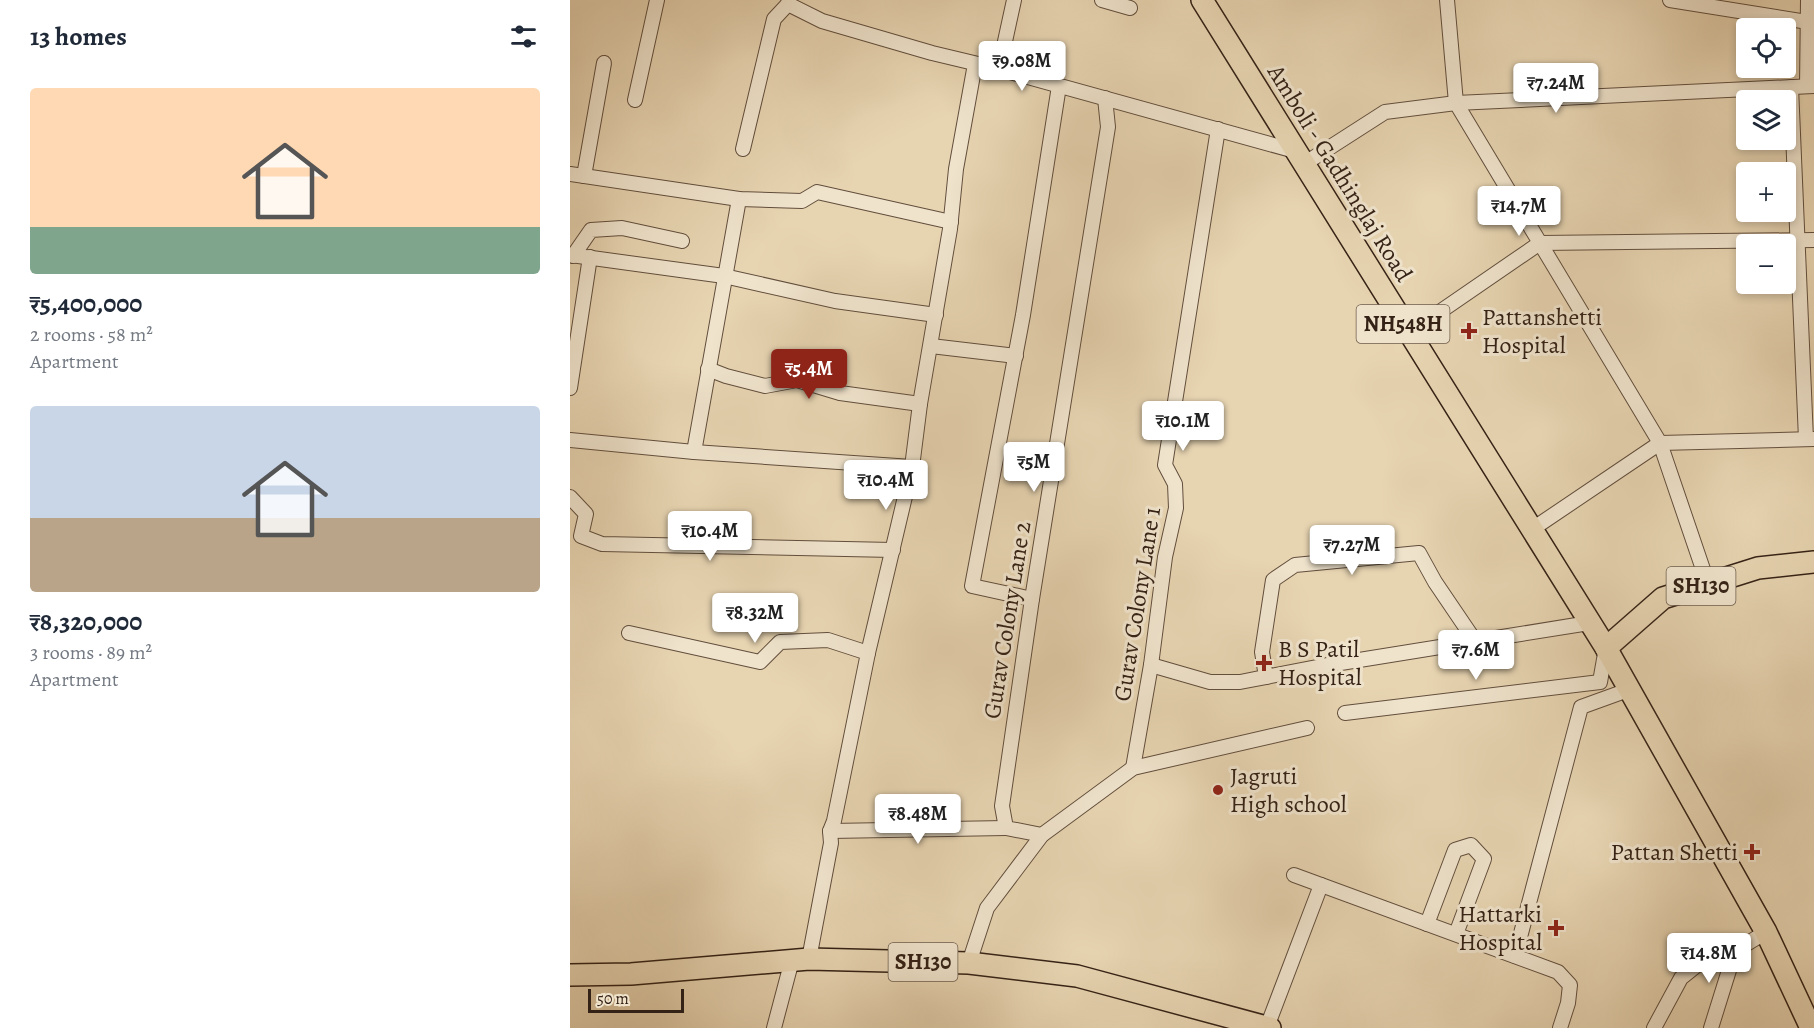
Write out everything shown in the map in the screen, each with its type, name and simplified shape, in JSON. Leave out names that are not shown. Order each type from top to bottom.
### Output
[{"type":"main road","name":"Amboli - Gadhinglaj Road","points":[[1202,0],[1606,648]]},
{"type":"main road","name":"SH130","points":[[1606,648],[1663,598],[1758,568],[1814,562]]},
{"type":"main road","name":"NH548H","points":[[1606,648],[1766,932],[1812,1028]]},
{"type":"main road","name":"SH130","points":[[570,975],[631,974],[801,960],[969,963],[1077,976],[1268,1028]]},
{"type":"street","points":[[635,100],[657,0]]},
{"type":"street","points":[[999,69],[1014,0]]},
{"type":"street","points":[[1102,0],[1130,8]]},
{"type":"street","points":[[1447,0],[1456,104],[1660,443],[1708,584]]},
{"type":"street","points":[[1670,0],[1706,3],[1811,22]]},
{"type":"street","points":[[743,149],[774,19],[788,2],[822,21],[932,53],[1218,129],[1300,157],[1385,112],[1456,104],[1811,86],[1811,22],[1808,0]]},
{"type":"street","points":[[584,176],[604,63]]},
{"type":"street","points":[[774,1028],[801,960],[831,843],[830,831],[834,821],[868,653],[912,467],[920,404],[951,222],[956,169],[975,64]]},
{"type":"street","points":[[1032,599],[972,586],[1016,356],[1059,86]]},
{"type":"street","points":[[1531,530],[1660,443],[1810,439],[1797,240],[1791,87]]},
{"type":"street","name":"Gurav Colony Lane 2","points":[[1006,828],[1002,806],[1032,599],[1108,127],[1105,98]]},
{"type":"street","name":"Gurav Colony Lane 1","points":[[1133,768],[1151,666],[1165,558],[1176,508],[1175,484],[1165,465],[1218,129]]},
{"type":"street","points":[[570,174],[739,199],[802,201],[817,192],[951,222]]},
{"type":"street","points":[[694,452],[739,199]]},
{"type":"street","points":[[572,255],[591,230],[622,228],[682,241]]},
{"type":"street","points":[[1409,333],[1540,243],[1814,240]]},
{"type":"street","points":[[572,255],[724,276],[835,301],[936,315]]},
{"type":"street","points":[[570,388],[590,257]]},
{"type":"street","points":[[931,346],[1016,356]]},
{"type":"street","points":[[708,369],[765,386],[797,380],[840,393],[920,404]]},
{"type":"street","points":[[570,440],[694,452],[912,467]]},
{"type":"street","points":[[570,497],[586,514],[581,536],[602,544],[893,550]]},
{"type":"street","points":[[1266,677],[1262,652],[1273,580],[1295,565],[1419,553],[1435,582],[1475,641]]},
{"type":"street","points":[[1151,666],[1210,682],[1240,682],[1589,623]]},
{"type":"street","points":[[629,633],[760,662],[780,642],[828,640],[868,653]]},
{"type":"street","points":[[1345,713],[1600,682],[1606,648]]},
{"type":"street","points":[[1515,956],[1581,707],[1628,690]]},
{"type":"street","points":[[969,963],[987,908],[1042,835],[1133,768],[1308,728]]},
{"type":"street","points":[[830,831],[1006,828],[1042,835]]},
{"type":"street","points":[[1427,924],[1455,850],[1471,845],[1484,859],[1456,934]]},
{"type":"street","points":[[1294,875],[1558,972],[1570,985],[1568,1003],[1560,1028]]},
{"type":"street","points":[[1268,1028],[1321,885]]},
{"type":"street","points":[[1654,1028],[1681,978],[1706,958],[1735,951],[1766,932]]},
{"type":"street","points":[[1711,1028],[1735,951]]},
{"type":"place","name":"Pattanshetti Hospital","points":[[1469,331]]},
{"type":"place","name":"B S Patil Hospital","points":[[1264,663]]},
{"type":"place","name":"Jagruti High school","points":[[1218,790]]},
{"type":"place","name":"Pattan Shetti","points":[[1752,852]]},
{"type":"place","name":"Hattarki Hospital","points":[[1556,928]]}]
